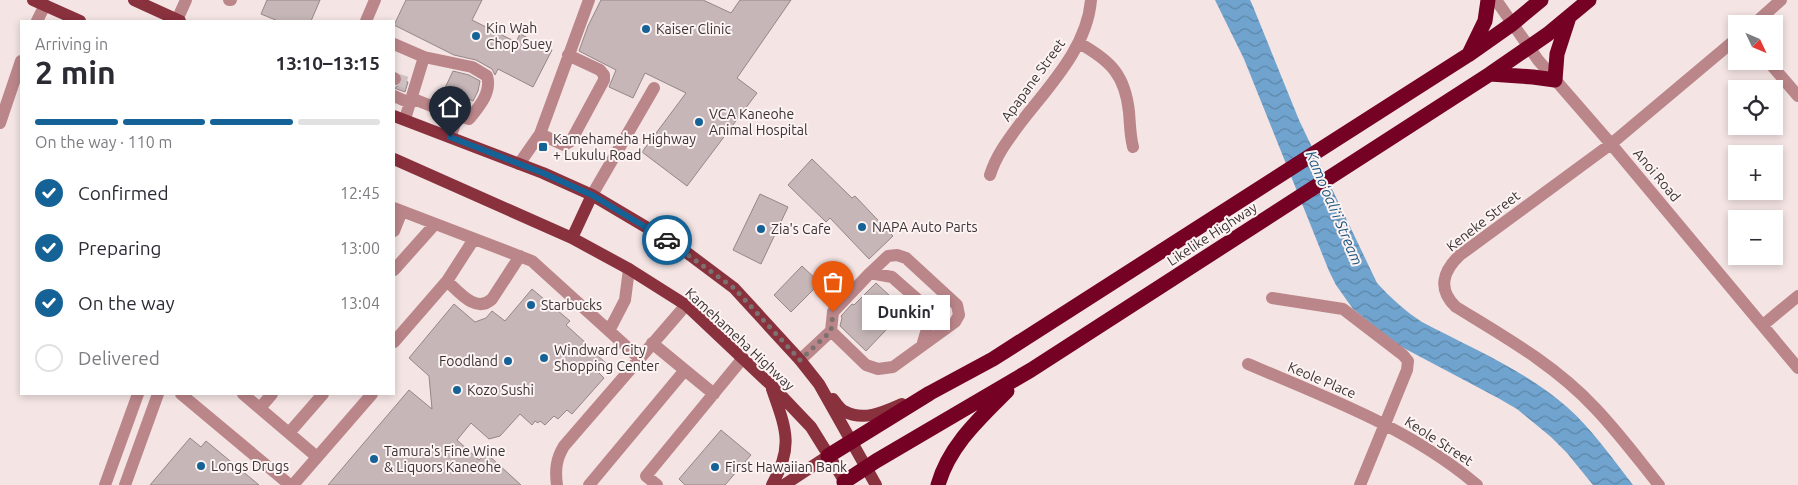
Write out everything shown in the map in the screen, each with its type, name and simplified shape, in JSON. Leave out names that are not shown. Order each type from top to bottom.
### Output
[{"type":"highway","points":[[1468,55],[1483,27],[1488,0]]},
{"type":"highway","name":"Likelike Highway","points":[[828,456],[930,392],[993,359],[1322,149],[1468,55],[1512,24],[1541,0]]},
{"type":"highway","name":"Likelike Highway","points":[[844,484],[866,468],[1024,374],[1490,74],[1529,47],[1588,0]]},
{"type":"highway","points":[[1490,74],[1555,80],[1557,54],[1570,16]]},
{"type":"highway","points":[[938,485],[946,462],[960,440],[1024,374]]},
{"type":"main road","points":[[134,0],[179,20]]},
{"type":"main road","points":[[45,1],[78,20]]},
{"type":"main road","points":[[399,117],[592,195],[678,246],[734,288],[800,360],[818,384],[876,485]]},
{"type":"main road","name":"Kamehameha Highway","points":[[395,159],[572,238],[629,269],[686,305],[771,384],[810,427],[844,484]]},
{"type":"main road","points":[[572,238],[592,195]]},
{"type":"main road","points":[[771,384],[783,420],[786,438],[784,459],[772,485]]},
{"type":"main road","points":[[818,384],[844,411],[863,416],[878,414],[930,392]]},
{"type":"main road","points":[[784,485],[828,456]]},
{"type":"street","points":[[179,20],[186,0]]},
{"type":"street","points":[[366,20],[375,0]]},
{"type":"street","points":[[519,164],[540,134],[589,0]]},
{"type":"street","name":"Apapane Street","points":[[990,175],[1000,150],[1079,43],[1087,24],[1091,0]]},
{"type":"street","name":"Anoi Road","points":[[1496,0],[1555,80],[1611,144],[1798,368]]},
{"type":"street","points":[[1764,15],[1781,0]]},
{"type":"street","points":[[37,20],[45,1]]},
{"type":"street","points":[[1079,43],[1107,61],[1119,76],[1127,95],[1133,147]]},
{"type":"street","points":[[395,45],[424,57],[472,67],[487,76],[489,83],[482,104],[469,119],[458,116],[411,92],[395,96]]},
{"type":"street","name":"Keneke Street","points":[[1658,485],[1596,408],[1576,390],[1535,356],[1456,307],[1451,302],[1445,289],[1445,275],[1448,268],[1460,255],[1611,144],[1728,46]]},
{"type":"street","points":[[540,134],[564,145],[571,141],[604,80],[604,75],[600,70],[568,55]]},
{"type":"street","points":[[399,117],[424,57]]},
{"type":"street","points":[[0,123],[20,64]]},
{"type":"street","points":[[1776,70],[1798,96]]},
{"type":"street","points":[[592,195],[654,88]]},
{"type":"street","points":[[450,137],[458,116]]},
{"type":"street","points":[[395,226],[398,209],[537,264],[639,358]]},
{"type":"street","points":[[395,269],[435,224]]},
{"type":"street","points":[[395,341],[447,281],[474,238]]},
{"type":"street","points":[[800,360],[831,331],[833,312],[888,256],[897,255],[906,258],[957,305],[959,315],[955,322],[893,367],[878,369],[866,365],[831,331]]},
{"type":"street","points":[[447,281],[471,302],[478,305],[486,304],[492,299],[520,256]]},
{"type":"street","points":[[605,326],[610,330],[625,300],[629,269]]},
{"type":"street","points":[[870,273],[892,277],[925,306],[930,319],[922,346]]},
{"type":"street","points":[[1763,325],[1798,296]]},
{"type":"street","points":[[1272,298],[1343,309],[1403,355],[1408,361],[1407,370],[1360,485]]},
{"type":"street","points":[[557,485],[557,458],[564,446],[686,305]]},
{"type":"street","points":[[652,343],[714,394]]},
{"type":"street","points":[[657,485],[642,480],[743,358]]},
{"type":"street","name":"Keole Place","points":[[1248,364],[1385,424]]},
{"type":"street","points":[[589,485],[685,370]]},
{"type":"street","points":[[105,485],[138,395]]},
{"type":"street","points":[[124,485],[158,395]]},
{"type":"street","points":[[183,395],[292,485],[371,395]]},
{"type":"street","points":[[244,395],[317,457]]},
{"type":"street","points":[[260,408],[271,395]]},
{"type":"street","points":[[289,433],[321,395]]},
{"type":"street","name":"Keole Street","points":[[1385,424],[1430,450],[1477,485]]},
{"type":"water","name":"Kamoʻoaliʻi Stream","points":[[1215,0],[1250,0],[1299,120],[1377,283],[1398,304],[1422,322],[1497,360],[1551,394],[1585,425],[1633,485],[1593,485],[1567,453],[1551,437],[1517,409],[1398,345],[1353,309],[1336,285],[1329,271],[1244,59]]},
{"type":"building","points":[[267,0],[320,0],[311,20],[276,20],[261,14]]},
{"type":"building","points":[[406,0],[482,0],[472,20],[516,42],[520,34],[552,50],[533,87],[498,69],[495,75],[492,69],[476,60],[454,55],[395,26]]},
{"type":"building","points":[[601,0],[703,0],[731,13],[740,0],[791,0],[737,78],[757,93],[687,186],[642,152],[686,93],[645,73],[633,98],[609,87],[616,70],[579,51],[588,26]]},
{"type":"building","points":[[453,71],[469,75],[480,81],[473,101],[445,88]]},
{"type":"building","points":[[403,80],[408,82],[405,92],[395,88]]},
{"type":"building","points":[[812,159],[852,198],[855,196],[893,236],[869,259],[830,218],[826,222],[788,185]]},
{"type":"building","name":"Zia's Cafe","points":[[760,194],[788,207],[761,264],[733,250]]},
{"type":"building","points":[[802,266],[820,283],[791,312],[774,295]]},
{"type":"building","points":[[876,283],[905,310],[866,351],[840,326],[841,316]]},
{"type":"building","name":"Foodland","points":[[532,289],[570,321],[566,325],[607,364],[599,373],[604,378],[572,414],[567,410],[558,419],[554,416],[545,425],[540,421],[538,423],[535,421],[532,425],[520,414],[500,436],[489,439],[471,423],[457,440],[479,460],[486,453],[521,485],[328,485],[409,390],[432,409],[429,376],[409,358],[454,304],[475,322],[486,318],[492,311],[505,321]]},
{"type":"building","name":"First Hawaiian Bank","points":[[721,430],[751,455],[725,485],[685,485],[679,479]]},
{"type":"building","name":"Longs Drugs","points":[[190,438],[201,447],[206,441],[259,485],[150,485]]},
{"type":"tunnel","points":[[395,79],[408,83]]},
{"type":"way so far","points":[[667,240],[678,246],[734,288],[800,360],[831,331],[833,312]]},
{"type":"place","name":"Kaiser Clinic","points":[[646,29]]},
{"type":"place","name":"Kin Wah Chop Suey","points":[[476,36]]},
{"type":"place","name":"VCA Kaneohe Animal Hospital","points":[[699,122]]},
{"type":"place","name":"Kamehameha Highway + Lukulu Road","points":[[543,147]]},
{"type":"place","name":"NAPA Auto Parts","points":[[862,227]]},
{"type":"place","name":"Zia's Cafe","points":[[761,229]]},
{"type":"place","name":"Starbucks","points":[[531,305]]},
{"type":"place","name":"Dunkin'","points":[[833,312]]},
{"type":"place","name":"Windward City Shopping Center","points":[[544,358]]},
{"type":"place","name":"Foodland","points":[[508,361]]},
{"type":"place","name":"Kozo Sushi","points":[[457,390]]},
{"type":"place","name":"Tamura's Fine Wine & Liquors Kaneohe","points":[[374,459]]},
{"type":"place","name":"Longs Drugs","points":[[201,466]]},
{"type":"place","name":"First Hawaiian Bank","points":[[715,467]]},
{"type":"route","points":[[450,137],[543,173],[592,195],[667,240]]}]
